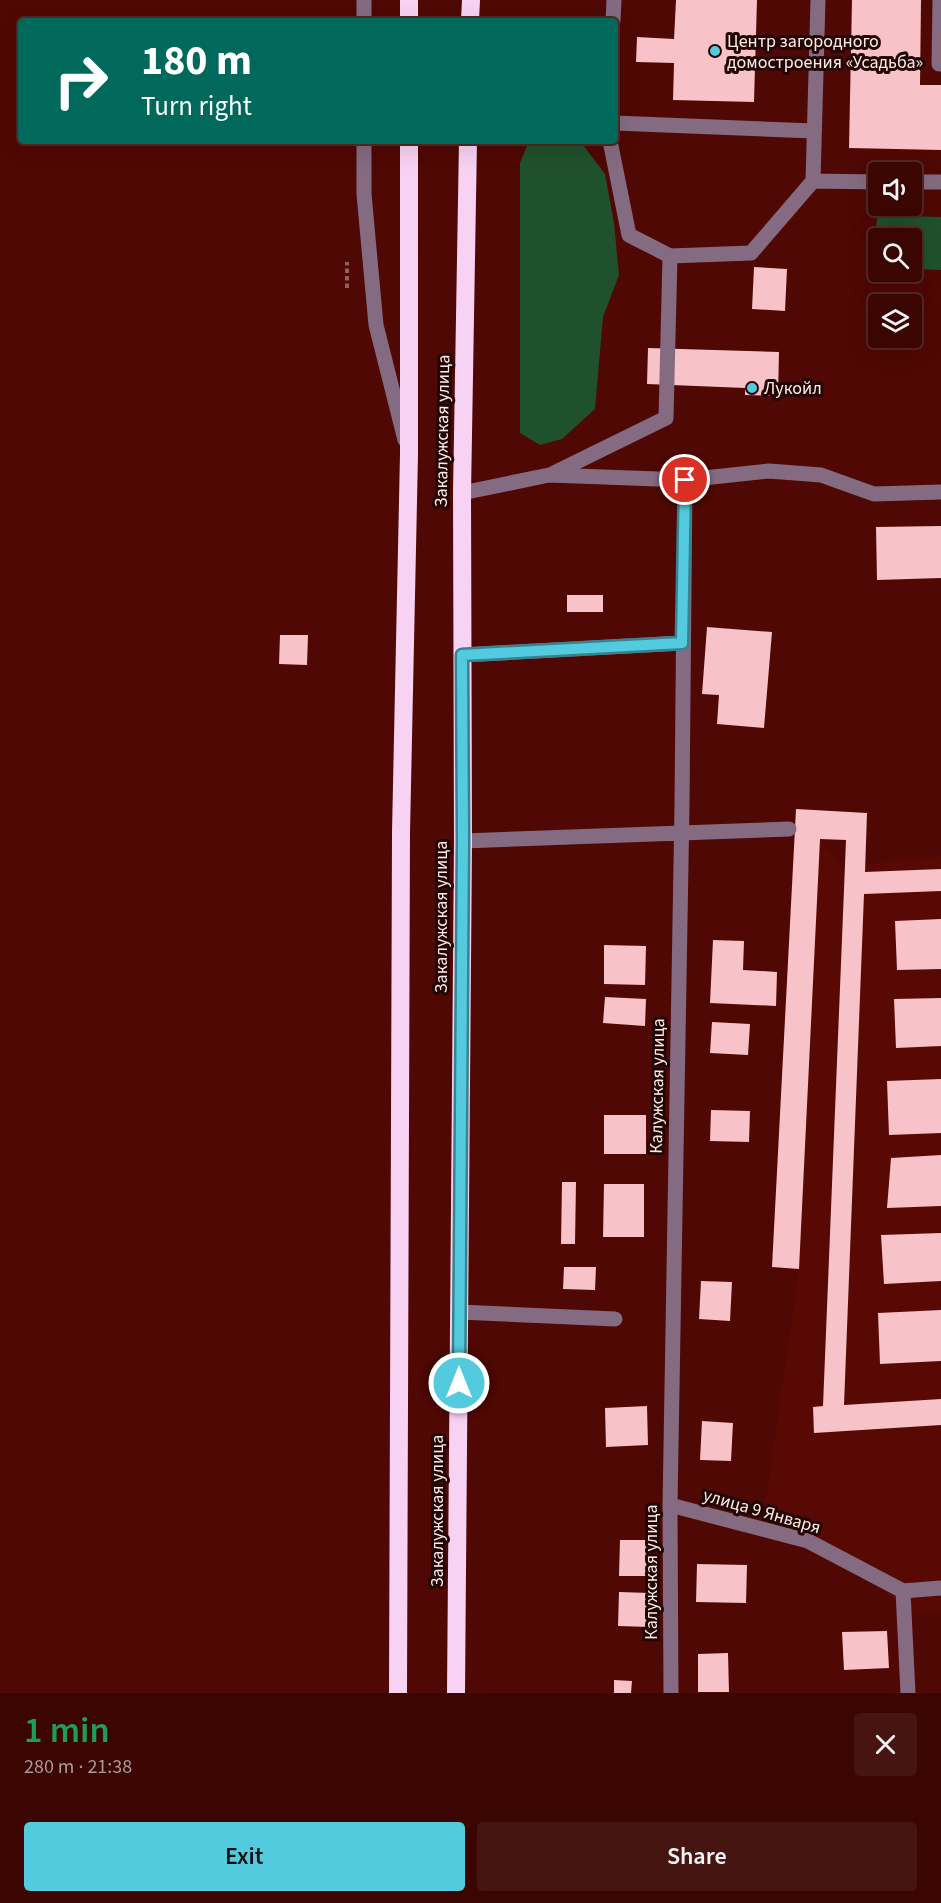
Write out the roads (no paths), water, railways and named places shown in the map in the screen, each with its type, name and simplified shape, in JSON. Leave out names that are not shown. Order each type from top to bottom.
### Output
[{"type":"highway","points":[[409,0],[409,18]]},
{"type":"highway","points":[[470,18],[471,0]]},
{"type":"highway","points":[[398,1693],[401,832],[409,454],[409,144]]},
{"type":"highway","name":"Закалужская улица","points":[[456,1693],[463,841],[462,493],[468,144]]},
{"type":"street","points":[[364,0],[364,18]]},
{"type":"street","points":[[613,18],[614,0]]},
{"type":"street","points":[[611,144],[629,235],[670,256],[751,253],[813,181],[818,0]]},
{"type":"street","points":[[940,0],[939,64],[941,64]]},
{"type":"street","points":[[618,123],[814,131]]},
{"type":"street","points":[[364,144],[364,194],[376,326],[409,454]]},
{"type":"street","points":[[813,181],[868,182]]},
{"type":"street","points":[[922,182],[941,182]]},
{"type":"street","points":[[549,476],[666,418],[670,256]]},
{"type":"street","points":[[462,493],[549,476],[685,480],[769,471],[821,475],[874,494],[941,492]]},
{"type":"street","name":"Калужская улица","points":[[671,1693],[670,1505],[685,480]]},
{"type":"street","points":[[462,655],[682,643]]},
{"type":"street","points":[[463,841],[789,828]]},
{"type":"street","points":[[459,1312],[615,1319]]},
{"type":"street","name":"улица 9 Января","points":[[670,1505],[808,1541],[903,1591]]},
{"type":"street","points":[[909,1693],[903,1591],[941,1588]]},
{"type":"place","name":"Центр загородного домостроения «Усадьба»","points":[[715,51]]},
{"type":"place","name":"Лукойл","points":[[752,388]]}]
